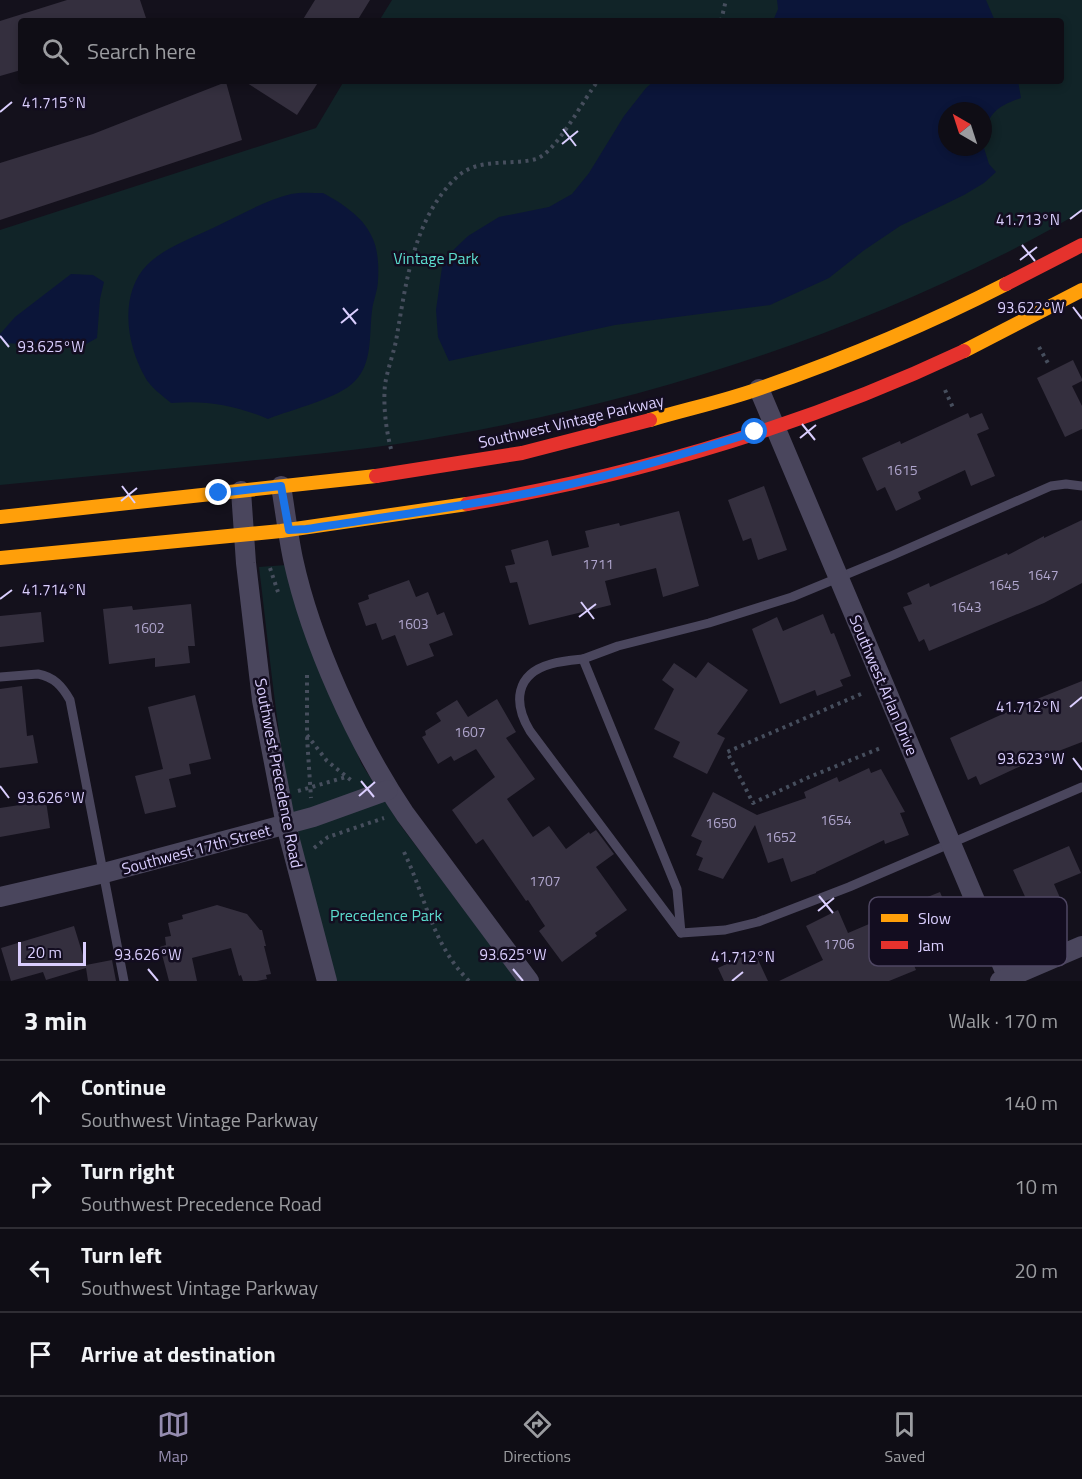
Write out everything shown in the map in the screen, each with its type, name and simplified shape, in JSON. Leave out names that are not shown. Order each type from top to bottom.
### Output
[{"type":"street","name":"Southwest Vintage Parkway","points":[[0,517],[400,473],[522,453],[646,422],[759,389],[898,334],[977,299],[1082,245]]},
{"type":"street","points":[[0,558],[289,530],[465,505],[551,488],[666,460],[775,426],[883,386],[994,336],[1082,290]]},
{"type":"street","name":"Southwest Arlan Drive","points":[[759,389],[973,897]]},
{"type":"street","points":[[281,486],[294,559],[320,647],[388,790],[529,981]]},
{"type":"street","name":"Southwest Precedence Road","points":[[241,491],[262,700],[292,852],[327,981]]},
{"type":"street","name":"Southwest 17th Street","points":[[0,897],[104,873],[313,818],[388,790]]},
{"type":"street","points":[[1067,953],[1082,946]]},
{"type":"street","name":"Southwest Arlan Drive","points":[[1000,966],[1006,980]]},
{"type":"street","points":[[1006,980],[1037,966]]},
{"type":"lane","points":[[681,933],[522,717],[519,700],[523,684],[528,677],[552,663],[583,659],[618,646],[742,613],[792,597],[1051,486],[1066,484],[1082,486]]},
{"type":"lane","points":[[583,659],[677,889],[681,933]]},
{"type":"lane","points":[[0,676],[44,675],[56,681],[70,700],[124,981]]},
{"type":"lane","points":[[681,933],[725,930],[758,922],[849,887],[1082,787]]},
{"type":"path","points":[[722,18],[726,0]]},
{"type":"path","points":[[391,450],[385,385],[413,255],[438,198],[459,175],[481,165],[538,158],[576,118],[596,84]]},
{"type":"path","points":[[1039,347],[1049,365]]},
{"type":"path","points":[[945,390],[954,410]]},
{"type":"path","points":[[379,451],[402,448]]},
{"type":"path","points":[[861,694],[727,752],[753,803],[883,747]]},
{"type":"path","points":[[307,735],[309,788],[318,858]]},
{"type":"path","points":[[281,795],[347,777]]},
{"type":"path","points":[[292,852],[315,847],[328,837],[381,819],[405,814]]},
{"type":"green space","name":"Vintage Park","points":[[392,0],[1082,0],[1082,211],[1034,238],[935,287],[777,350],[613,400],[501,425],[393,445],[0,485],[0,230],[316,128],[342,84],[1064,84],[1064,18],[381,18]]},
{"type":"green space","name":"Precedence Park","points":[[286,565],[361,763],[401,826],[518,981],[336,981],[297,835],[271,668],[259,567]]},
{"type":"water","points":[[777,0],[986,0],[994,18],[774,18],[778,9]]},
{"type":"water","points":[[651,84],[1019,84],[1021,98],[996,110],[992,115],[992,102],[938,102],[938,156],[986,156],[989,164],[996,172],[984,183],[964,195],[900,226],[829,278],[770,305],[615,325],[449,361],[438,337],[436,310],[443,260],[468,236],[499,217],[549,207],[572,194],[589,173],[624,116]]},
{"type":"water","points":[[323,193],[344,205],[363,222],[377,251],[378,284],[372,311],[367,357],[361,374],[338,393],[268,419],[244,410],[220,405],[197,402],[171,403],[147,381],[133,350],[128,320],[129,304],[138,277],[147,265],[162,253],[271,200],[291,194]]},
{"type":"water","points":[[71,274],[93,275],[104,282],[100,299],[97,338],[79,348],[6,343],[0,338],[0,334],[15,317]]},
{"type":"building","points":[[67,0],[140,0],[146,18],[18,18],[18,71],[0,76],[0,21]]},
{"type":"building","points":[[315,0],[370,0],[359,18],[304,18]]},
{"type":"building","points":[[221,84],[227,84],[242,140],[0,220],[0,163],[93,134]]},
{"type":"building","points":[[249,84],[317,84],[297,115]]},
{"type":"building","points":[[1073,360],[1082,379],[1072,386],[1082,406],[1082,429],[1065,437],[1037,378]]},
{"type":"building","points":[[968,413],[970,418],[982,413],[989,429],[977,434],[995,476],[971,486],[965,470],[918,492],[921,499],[896,511],[885,487],[877,491],[862,458],[900,441],[901,444]]},
{"type":"building","points":[[764,486],[787,550],[758,560],[751,538],[743,541],[728,500]]},
{"type":"building","points":[[679,511],[699,586],[663,597],[656,568],[605,581],[611,605],[529,625],[517,582],[510,583],[505,566],[515,564],[511,550],[548,540],[552,556],[589,547],[585,531],[619,523],[620,526]]},
{"type":"building","points":[[1082,520],[1082,583],[1044,603],[929,651],[924,639],[919,642],[903,607],[912,604],[907,593],[929,583],[930,587],[1007,553],[1008,555]]},
{"type":"building","points":[[409,580],[416,597],[428,592],[437,615],[444,612],[453,635],[429,644],[434,656],[407,666],[395,635],[382,640],[376,623],[366,626],[358,603],[369,599],[368,595]]},
{"type":"building","points":[[191,604],[195,646],[188,646],[190,663],[155,667],[155,658],[109,664],[103,609],[132,606],[133,610]]},
{"type":"building","points":[[41,612],[44,642],[0,647],[0,616]]},
{"type":"building","points":[[823,614],[831,634],[834,633],[851,676],[840,680],[843,686],[817,696],[815,690],[780,704],[752,629],[777,617],[783,631]]},
{"type":"building","points":[[708,662],[748,690],[717,734],[725,738],[707,774],[673,757],[680,742],[654,729],[674,689],[662,680],[674,663],[696,678]]},
{"type":"building","points":[[1082,681],[1082,742],[1056,752],[1055,750],[980,785],[976,776],[968,780],[950,738]]},
{"type":"building","points":[[22,686],[27,736],[33,735],[38,763],[0,768],[0,689]]},
{"type":"building","points":[[195,695],[211,759],[189,764],[191,774],[169,779],[176,807],[145,814],[135,776],[163,769],[148,707]]},
{"type":"building","points":[[497,699],[516,732],[506,738],[535,779],[507,799],[533,837],[549,826],[566,849],[589,832],[590,834],[596,830],[614,854],[596,867],[627,910],[595,933],[597,936],[562,962],[539,931],[545,926],[528,900],[526,901],[483,839],[476,844],[452,810],[495,777],[476,749],[454,761],[451,756],[438,764],[422,737],[426,735],[425,731],[441,721],[436,713],[457,700],[468,717]]},
{"type":"building","points":[[869,768],[871,773],[881,769],[905,812],[900,813],[909,835],[885,844],[884,840],[816,873],[791,882],[783,858],[768,863],[755,825],[723,879],[698,870],[703,858],[696,855],[702,841],[691,836],[713,792],[757,815],[806,798],[804,792],[837,777],[839,782]]},
{"type":"building","points":[[46,801],[50,828],[0,837],[0,808]]},
{"type":"building","points":[[1069,846],[1081,873],[1054,884],[1060,897],[1025,897],[1013,870]]},
{"type":"building","points":[[940,892],[942,897],[928,897]]},
{"type":"building","points":[[217,905],[247,914],[262,930],[271,974],[266,975],[267,979],[243,981],[241,975],[239,976],[231,948],[192,958],[197,981],[169,981],[160,947],[166,945],[165,937],[171,936],[168,923],[183,919],[182,915]]},
{"type":"building","points":[[838,910],[848,933],[869,924],[869,966],[914,966],[916,970],[889,981],[779,981],[823,960],[806,926]]},
{"type":"building","points":[[74,926],[86,965],[112,960],[116,981],[88,981],[86,968],[46,980],[43,972],[11,981],[1,948]]},
{"type":"building","points":[[754,951],[768,981],[724,981],[718,968]]},
{"type":"traffic: slow","points":[[650,420],[747,393],[823,365],[916,327],[1006,284]]},
{"type":"traffic: slow","points":[[964,351],[1082,290]]},
{"type":"traffic: slow","points":[[0,517],[376,476]]},
{"type":"traffic: slow","points":[[0,558],[281,531],[467,504]]},
{"type":"traffic: jam","points":[[1006,284],[1082,245]]},
{"type":"traffic: jam","points":[[467,504],[595,478],[721,444],[844,402],[964,351]]},
{"type":"traffic: jam","points":[[376,476],[522,453],[650,420]]},
{"type":"route","points":[[219,493],[281,486],[289,530],[306,529],[465,505],[560,486],[666,460],[755,432]]}]
